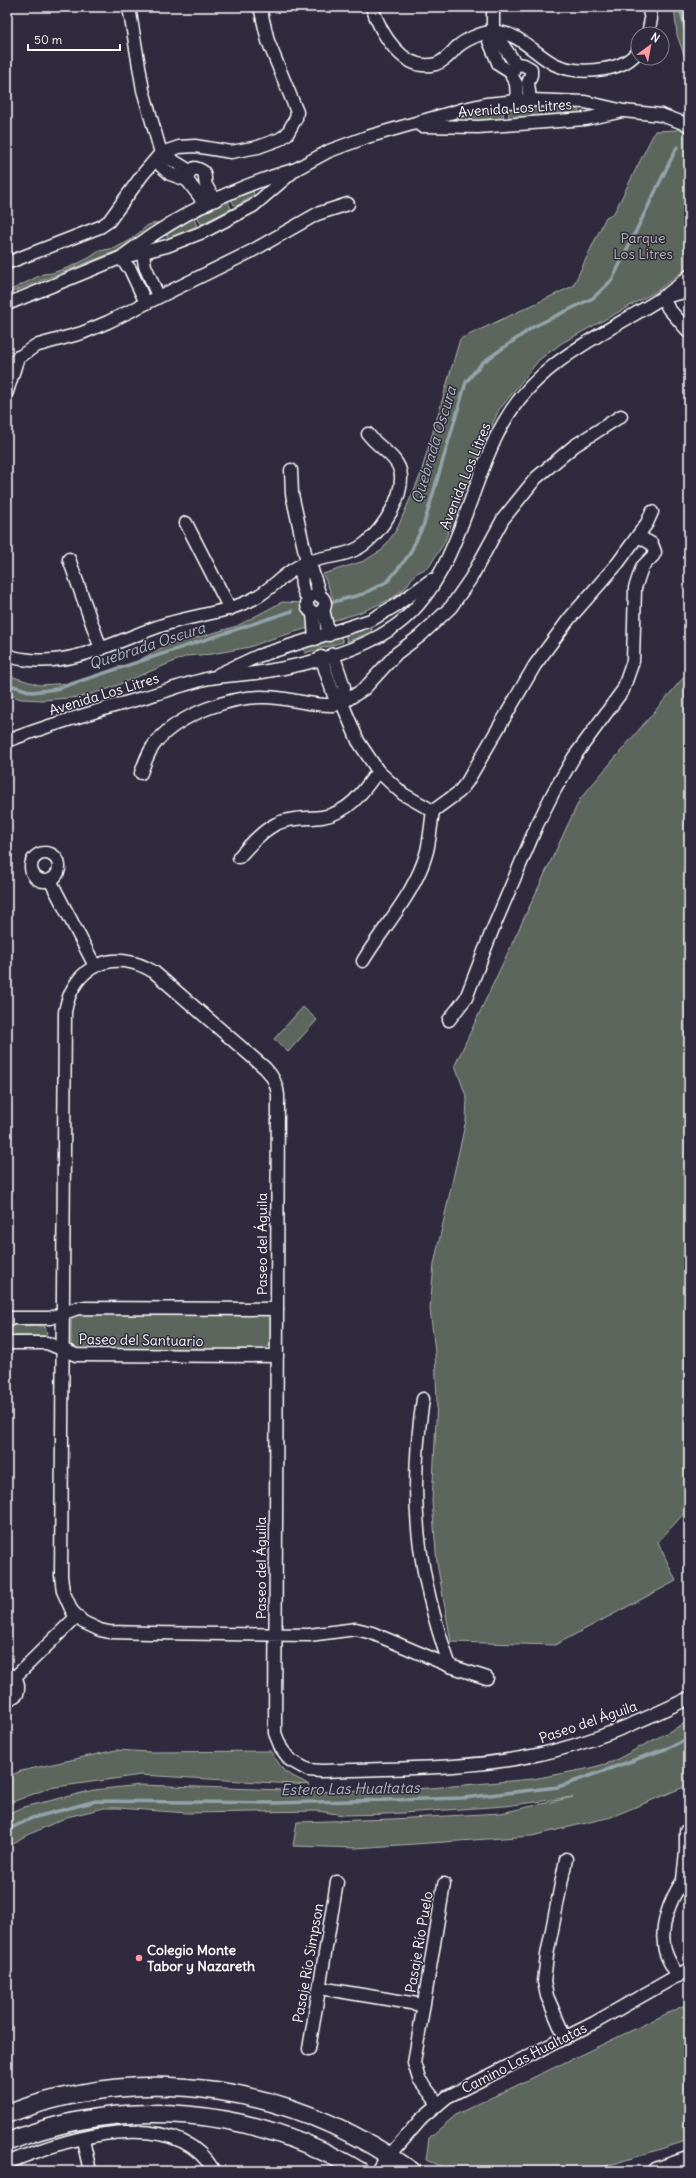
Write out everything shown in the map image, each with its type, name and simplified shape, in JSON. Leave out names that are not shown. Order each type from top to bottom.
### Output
[{"type":"street","points":[[130,7],[142,90],[161,153],[161,166],[170,174],[188,176]]},
{"type":"street","points":[[7,264],[100,227],[109,221],[143,174],[161,153],[179,147],[195,146],[231,152],[258,147],[280,139],[287,134],[296,118],[297,112],[268,41],[260,7]]},
{"type":"street","points":[[372,7],[382,32],[398,52],[408,59],[423,65],[436,64],[446,59],[458,46],[472,38],[493,32],[514,37],[554,64],[572,70],[588,72],[610,68],[630,58]]},
{"type":"street","points":[[493,7],[493,32],[501,40],[514,69],[517,100]]},
{"type":"street","points":[[648,7],[651,19],[650,26]]},
{"type":"street","points":[[514,69],[524,65],[531,69],[532,75],[528,83],[530,100]]},
{"type":"street","name":"Avenida Los Litres","points":[[120,258],[160,230],[203,206],[252,183],[296,169],[347,144],[464,109],[517,100],[585,102],[624,111],[661,115],[689,125]]},
{"type":"street","points":[[585,102],[587,110],[585,119]]},
{"type":"street","points":[[464,109],[462,119],[466,127]]},
{"type":"street","name":"Avenida Los Litres","points":[[408,126],[466,127],[585,119],[624,111]]},
{"type":"street","points":[[188,176],[195,168],[202,170],[206,175],[206,186],[215,200]]},
{"type":"street","name":"Avenida Los Litres","points":[[7,304],[120,258],[142,254],[203,232],[238,214],[262,199],[296,169]]},
{"type":"street","points":[[188,176],[200,197],[203,206]]},
{"type":"street","points":[[252,183],[258,187],[262,199]]},
{"type":"street","points":[[7,366],[35,346],[82,332],[114,320],[158,296],[250,252],[325,211],[348,204]]},
{"type":"street","points":[[160,230],[162,240],[167,246]]},
{"type":"street","points":[[142,254],[145,266],[158,296]]},
{"type":"street","points":[[120,258],[130,269],[146,303]]},
{"type":"street","name":"Avenida Los Litres","points":[[7,741],[54,724],[210,678],[284,668],[327,656],[378,637],[402,621],[425,596],[452,550],[496,435],[522,396],[532,384],[560,360],[663,298],[689,276]]},
{"type":"street","name":"Avenida Los Litres","points":[[663,298],[689,291]]},
{"type":"street","points":[[663,298],[668,308],[689,332]]},
{"type":"street","points":[[7,392],[18,357]]},
{"type":"street","points":[[141,773],[148,754],[163,735],[185,719],[219,705],[250,697],[264,697],[326,706],[342,703],[364,689],[389,661],[432,626],[451,607],[468,583],[503,519],[536,478],[574,446],[622,416]]},
{"type":"street","points":[[7,654],[14,658],[27,660],[59,660],[101,649],[168,624],[230,609],[262,594],[307,562],[338,556],[359,548],[381,527],[394,505],[400,485],[399,468],[393,458],[375,443],[368,434]]},
{"type":"street","points":[[291,470],[292,494],[307,562],[312,570],[314,598],[324,603],[318,611],[315,639]]},
{"type":"street","points":[[363,962],[396,914],[415,878],[427,852],[433,812],[459,792],[467,782],[479,764],[516,695],[539,659],[569,618],[596,590],[638,536],[652,512]]},
{"type":"street","points":[[186,523],[230,609]]},
{"type":"street","points":[[449,1020],[466,998],[537,826],[556,786],[574,757],[618,699],[627,683],[633,661],[635,588],[640,570],[655,552],[652,544],[638,536]]},
{"type":"street","points":[[69,559],[101,649]]},
{"type":"street","name":"Avenida Los Litres","points":[[210,678],[240,663],[371,620],[398,604],[438,574]]},
{"type":"street","points":[[318,611],[329,634]]},
{"type":"street","points":[[371,620],[377,626],[378,637]]},
{"type":"street","points":[[282,648],[280,658],[284,668]]},
{"type":"street","points":[[327,656],[344,686],[342,703],[352,729],[378,771],[403,794],[433,812]]},
{"type":"street","points":[[239,857],[254,841],[276,824],[288,820],[323,817],[335,814],[347,807],[360,796],[378,771]]},
{"type":"street","points":[[50,880],[95,966]]},
{"type":"street","name":"Paseo del Águila","points":[[487,1678],[450,1666],[364,1630],[351,1629],[325,1634],[275,1634],[109,1632],[91,1626],[76,1616],[65,1599],[61,1584],[65,1012],[66,1002],[75,983],[95,966],[115,960],[123,960],[140,964],[154,972],[265,1068],[274,1079],[278,1095],[276,1356],[275,1634],[275,1733],[285,1755],[296,1764],[308,1770],[321,1771],[457,1765],[536,1755],[598,1738],[689,1698]]},
{"type":"street","points":[[7,1318],[46,1319],[78,1308],[277,1309]]},
{"type":"street","name":"Paseo del Santuario","points":[[7,1343],[47,1343],[76,1355],[276,1356]]},
{"type":"street","points":[[423,1399],[415,1473],[418,1544],[428,1597],[450,1666]]},
{"type":"street","points":[[7,1700],[14,1698],[18,1690],[17,1681],[11,1675],[76,1616]]},
{"type":"street","points":[[678,1976],[666,1953],[663,1931],[668,1913],[686,1876],[687,1836]]},
{"type":"street","points":[[565,2038],[547,1996],[544,1975],[566,1859]]},
{"type":"street","name":"Pasaje Río Simpson","points":[[309,2049],[337,1882]]},
{"type":"street","name":"Pasaje Río Puelo","points":[[438,2104],[419,2079],[414,2069],[423,2005],[444,1884]]},
{"type":"street","name":"Camino Las Hualtatas","points":[[380,2171],[390,2155],[411,2129],[438,2104],[472,2084],[565,2038],[689,1969]]},
{"type":"street","name":"Pasaje Río Puelo","points":[[320,1988],[423,2005]]},
{"type":"street","points":[[7,2114],[49,2101],[110,2089],[156,2086],[201,2088],[239,2093],[288,2106],[334,2124],[390,2155],[412,2171]]},
{"type":"street","points":[[7,2142],[54,2126],[87,2118],[133,2113],[181,2114],[241,2123],[278,2132],[328,2153],[360,2171]]},
{"type":"street","points":[[7,2163],[40,2150],[83,2140],[126,2133],[169,2135],[194,2148],[207,2161],[214,2171]]},
{"type":"street","points":[[83,2140],[90,2171]]},
{"type":"street","points":[[657,2171],[689,2160]]},
{"type":"green space","points":[[674,7],[687,7],[689,69],[677,35]]},
{"type":"green space","points":[[540,105],[541,116],[509,118],[508,108]]},
{"type":"green space","points":[[544,106],[576,106],[579,112],[577,114],[545,116]]},
{"type":"green space","points":[[503,108],[504,119],[466,120],[468,114],[472,112]]},
{"type":"green space","name":"Parque Los Litres","points":[[689,108],[689,267],[655,292],[562,343],[539,360],[499,410],[479,453],[444,543],[429,567],[415,574],[405,588],[391,599],[359,613],[271,639],[250,647],[212,654],[187,656],[108,689],[81,697],[43,700],[21,699],[7,694],[7,675],[39,685],[72,683],[130,665],[182,637],[196,638],[237,626],[282,602],[306,603],[334,600],[323,574],[364,561],[382,550],[397,529],[420,476],[460,339],[573,286],[606,217],[614,213],[655,131],[677,130]]},
{"type":"green space","points":[[253,189],[254,195],[235,207],[230,197]]},
{"type":"green space","points":[[227,199],[231,209],[201,224],[197,215]]},
{"type":"green space","points":[[193,217],[197,226],[170,238],[165,235],[165,232]]},
{"type":"green space","points":[[165,221],[127,247],[7,294],[7,292],[43,274],[52,273],[70,267],[89,258],[99,251],[115,248],[129,241],[148,225]]},
{"type":"green space","points":[[370,626],[372,629],[371,632],[347,642],[345,633]]},
{"type":"green space","points":[[340,635],[343,642],[305,653],[303,645]]},
{"type":"green space","points":[[689,671],[689,1508],[658,1542],[676,1581],[555,1645],[451,1642],[437,1563],[432,1502],[437,1401],[435,1352],[430,1309],[434,1264],[466,1120],[467,1099],[455,1065],[580,799]]},
{"type":"green space","points":[[303,1007],[317,1020],[288,1052],[274,1039]]},
{"type":"green space","points":[[76,1312],[265,1314],[271,1320],[270,1345],[263,1350],[79,1350],[71,1344],[71,1320]]},
{"type":"green space","points":[[7,1325],[45,1326],[47,1333],[45,1336],[7,1336]]},
{"type":"green space","points":[[689,1721],[689,1785],[611,1817],[532,1836],[356,1848],[293,1846],[297,1822],[501,1813],[573,1797],[505,1806],[387,1814],[343,1815],[318,1811],[188,1813],[104,1808],[67,1817],[28,1835],[7,1848],[7,1814],[24,1807],[94,1790],[140,1785],[341,1792],[430,1788],[533,1779],[591,1768],[612,1762]]},
{"type":"green space","points":[[116,1750],[149,1752],[270,1751],[285,1772],[310,1785],[141,1775],[49,1788],[7,1804],[7,1777],[21,1771]]},
{"type":"green space","points":[[689,2003],[689,2140],[591,2171],[451,2171],[426,2160],[429,2138],[457,2114]]},
{"type":"waterway","name":"Quebrada Oscura","points":[[680,7],[689,45]]},
{"type":"waterway","name":"Quebrada Oscura","points":[[333,602],[363,594],[388,581],[409,555],[424,524],[466,382],[482,363],[533,327],[593,298],[612,280],[677,147]]},
{"type":"waterway","name":"Quebrada Oscura","points":[[7,684],[32,692],[56,689],[292,611]]},
{"type":"waterway","name":"Estero Las Hualtatas","points":[[7,1830],[32,1818],[96,1801],[275,1803],[463,1798],[558,1787],[668,1748],[689,1738]]},
{"type":"place","name":"Colegio Monte Tabor y Nazareth","points":[[139,1958]]}]
